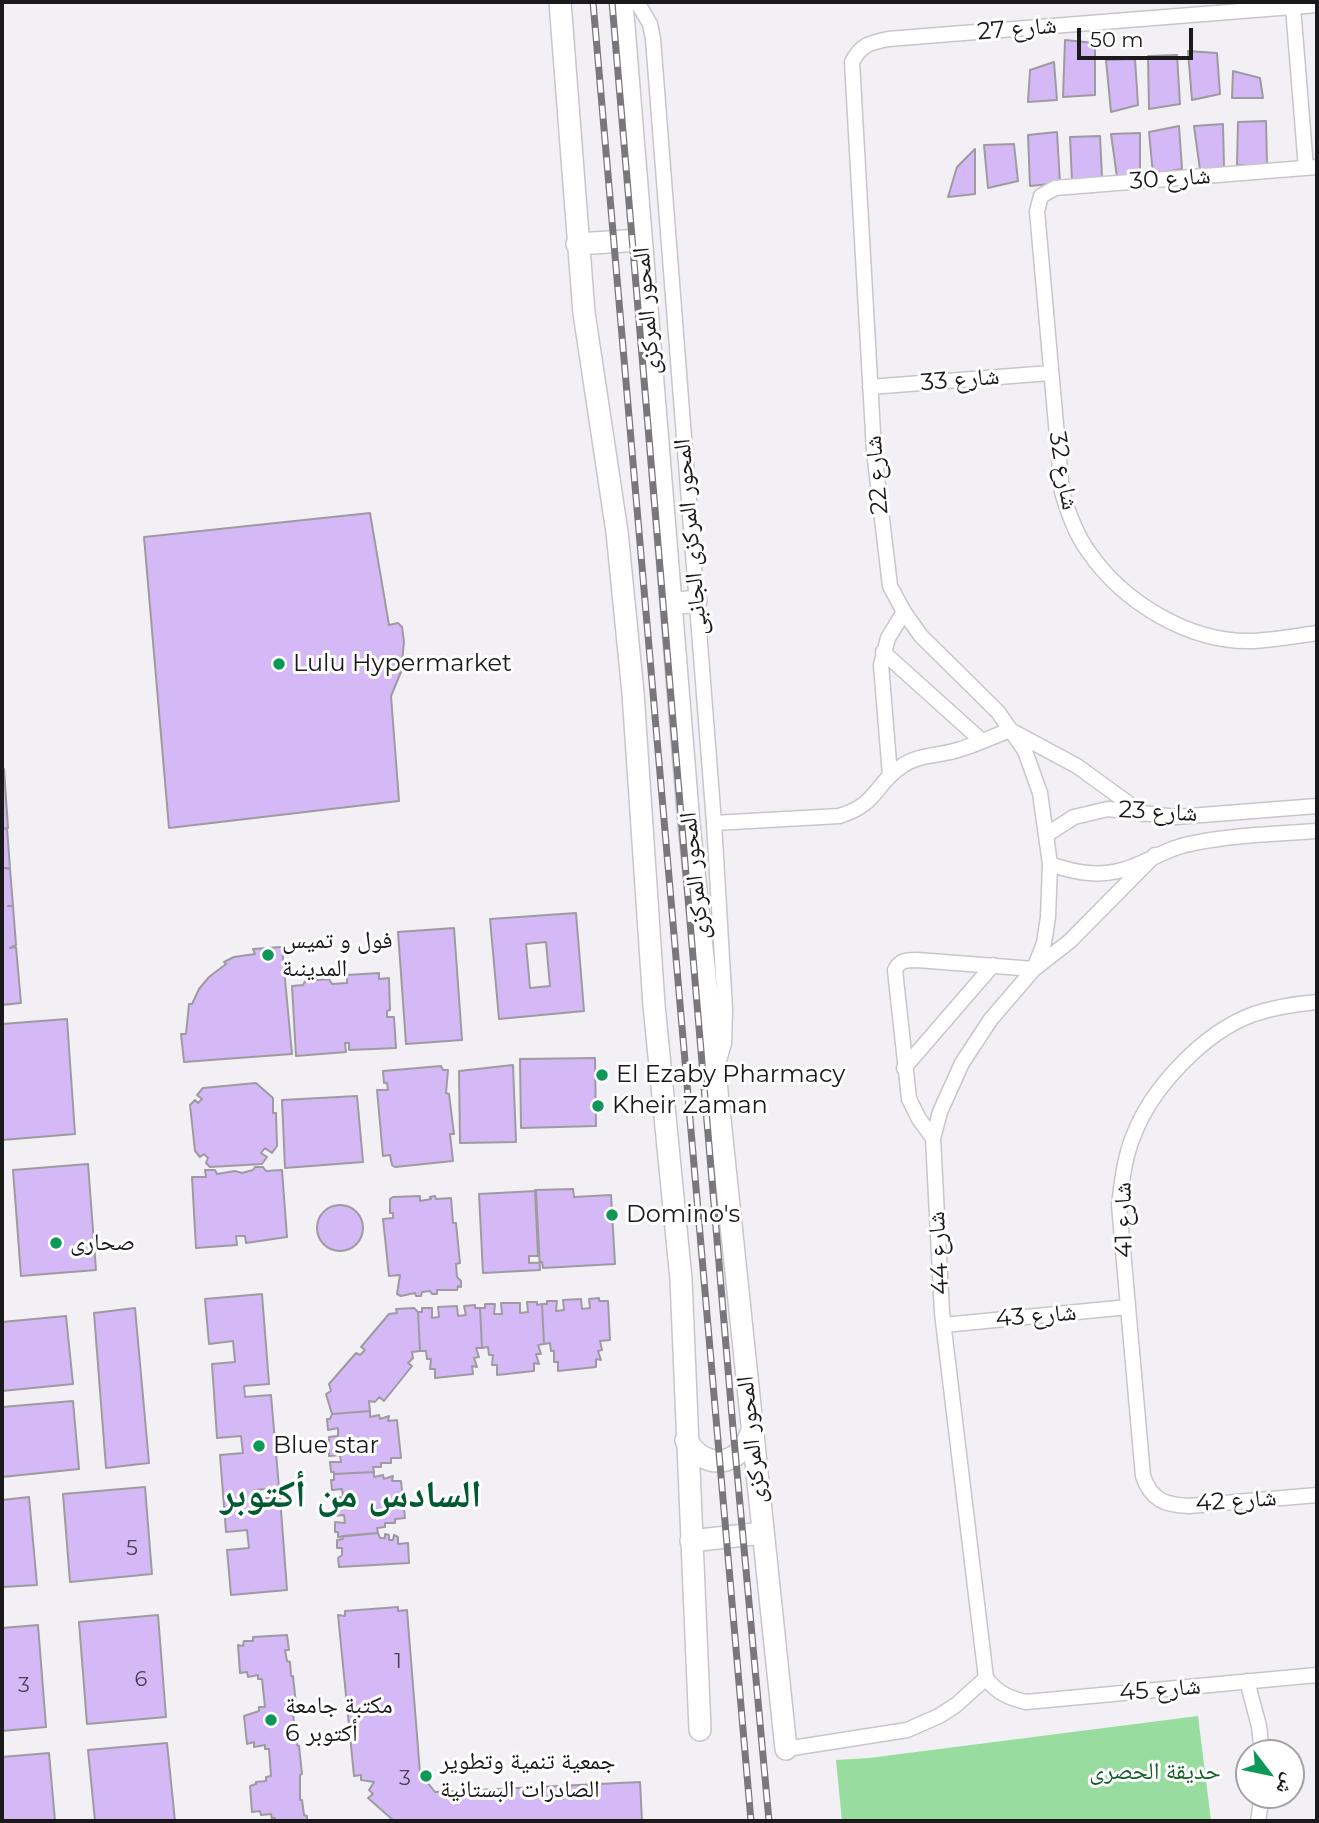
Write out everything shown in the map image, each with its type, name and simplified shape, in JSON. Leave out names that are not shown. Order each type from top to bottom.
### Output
[{"type":"main road","name":"المحور المركزى","points":[[560,2],[577,244],[593,378],[617,532],[630,652],[657,1045],[681,1279],[700,1730]]},
{"type":"main road","name":"المحور المركزى","points":[[622,2],[689,824],[786,1749]]},
{"type":"main road","points":[[577,244],[641,240]]},
{"type":"main road","points":[[673,604],[696,601]]},
{"type":"main road","points":[[686,1440],[700,1457],[721,1461],[741,1452],[751,1433]]},
{"type":"main road","points":[[691,1541],[762,1533]]},
{"type":"street","name":"المحور المركزى الجانبى","points":[[637,2],[650,24],[653,39],[714,823],[725,1018],[724,1043],[714,1075]]},
{"type":"street","name":"شارع 27","points":[[852,62],[859,50],[871,43],[888,39],[1317,5]]},
{"type":"street","points":[[1293,7],[1312,168]]},
{"type":"street","name":"شارع 22","points":[[852,62],[870,387],[890,586],[921,636],[981,695],[1025,751],[1040,793],[1046,835]]},
{"type":"street","name":"شارع 30","points":[[1037,211],[1041,196],[1055,188],[1312,168]]},
{"type":"street","name":"شارع 32","points":[[1037,211],[1062,492],[1076,531],[1086,549],[1106,574],[1129,595],[1186,628],[1218,638],[1251,641],[1317,633]]},
{"type":"street","name":"شارع 33","points":[[870,387],[1050,373]]},
{"type":"street","points":[[890,775],[881,665],[883,652],[895,624],[904,612]]},
{"type":"street","points":[[883,652],[982,741]]},
{"type":"street","points":[[714,823],[839,816],[855,811],[869,802],[890,775],[903,765],[918,758],[957,750],[1010,730],[1076,766],[1143,814]]},
{"type":"street","name":"شارع 23","points":[[1046,835],[1074,817],[1091,811],[1117,809],[1176,817],[1317,806]]},
{"type":"street","name":"شارع 23","points":[[1049,864],[1070,872],[1115,872],[1191,843],[1317,831]]},
{"type":"street","name":"شارع 44","points":[[986,1678],[944,1325],[933,1138],[940,1112],[962,1063],[991,1019],[1034,969],[1044,943],[1048,917],[1049,864],[1046,835]]},
{"type":"street","points":[[933,1138],[909,1099],[895,970],[898,964],[905,960],[1034,969],[1070,941],[1155,855]]},
{"type":"street","points":[[904,1068],[993,965]]},
{"type":"street","name":"شارع 41","points":[[1156,1499],[1143,1476],[1119,1205],[1123,1170],[1133,1136],[1149,1104],[1194,1051],[1221,1030],[1252,1015],[1284,1006],[1317,1002]]},
{"type":"street","name":"شارع 43","points":[[944,1325],[1128,1307]]},
{"type":"street","name":"شارع 42","points":[[1156,1499],[1172,1505],[1189,1506],[1317,1495]]},
{"type":"street","name":"شارع 45","points":[[986,1678],[993,1688],[1003,1695],[1026,1702],[1317,1675]]},
{"type":"street","points":[[786,1749],[907,1730],[956,1705],[986,1678]]},
{"type":"street","points":[[1247,1681],[1260,1739]]},
{"type":"green space","name":"حديقة الحصرى","points":[[1198,1716],[1211,1821],[842,1821],[836,1760]]},
{"type":"building","points":[[1065,40],[1095,43],[1095,95],[1063,97]]},
{"type":"building","points":[[1188,51],[1217,53],[1220,94],[1192,100]]},
{"type":"building","points":[[1177,55],[1180,104],[1149,109],[1148,56]]},
{"type":"building","points":[[1135,59],[1138,105],[1111,112],[1106,60]]},
{"type":"building","points":[[1054,62],[1057,100],[1028,102],[1030,70]]},
{"type":"building","points":[[1233,71],[1260,78],[1263,98],[1232,98]]},
{"type":"building","points":[[1266,121],[1267,165],[1237,165],[1238,122]]},
{"type":"building","points":[[1223,124],[1224,167],[1200,170],[1194,126]]},
{"type":"building","points":[[1179,126],[1182,169],[1153,174],[1149,132]]},
{"type":"building","points":[[1057,132],[1060,183],[1030,186],[1028,135]]},
{"type":"building","points":[[1140,133],[1140,176],[1117,177],[1111,134]]},
{"type":"building","points":[[1100,136],[1102,177],[1072,181],[1070,137]]},
{"type":"building","points":[[1014,144],[1018,181],[988,188],[984,145]]},
{"type":"building","points":[[975,149],[975,194],[948,197],[957,167]]},
{"type":"building","name":"Lulu Hypermarket","points":[[370,513],[389,625],[398,623],[402,627],[404,642],[401,672],[391,696],[399,801],[169,828],[144,537]]},
{"type":"building","points":[[2,769],[10,868],[4,868],[10,869],[16,945],[10,948],[16,947],[21,1003],[2,1005],[2,829]]},
{"type":"building","points":[[576,913],[584,1011],[499,1019],[490,919]],"holes":[[[546,942],[550,986],[530,988],[526,944]]]},
{"type":"building","points":[[454,928],[462,1040],[406,1044],[398,932]]},
{"type":"building","points":[[282,947],[292,1054],[184,1062],[181,1034],[186,1034],[189,1004],[192,1004],[209,977],[226,964],[224,962],[234,957],[255,954],[253,949]]},
{"type":"building","points":[[379,973],[379,979],[389,978],[390,1010],[387,1011],[387,1017],[394,1017],[396,1048],[349,1050],[349,1043],[345,1043],[346,1052],[296,1056],[292,986],[303,985],[305,981],[329,979],[332,984],[347,983],[347,975]]},
{"type":"building","points":[[67,1019],[75,1134],[2,1140],[2,1024]]},
{"type":"building","points":[[595,1058],[596,1126],[521,1128],[520,1059]]},
{"type":"building","points":[[513,1065],[516,1142],[460,1143],[459,1071]]},
{"type":"building","points":[[441,1066],[443,1070],[448,1070],[446,1093],[449,1094],[454,1134],[450,1134],[453,1161],[395,1167],[390,1155],[383,1156],[377,1090],[388,1090],[383,1071]]},
{"type":"building","points":[[256,1083],[273,1098],[277,1146],[272,1153],[265,1148],[261,1153],[267,1157],[262,1164],[210,1167],[206,1163],[208,1158],[204,1154],[200,1157],[195,1151],[190,1105],[195,1100],[198,1103],[202,1099],[197,1095],[203,1088]]},
{"type":"building","points":[[357,1096],[363,1162],[285,1168],[282,1100]]},
{"type":"building","points":[[88,1164],[96,1270],[21,1276],[13,1170]]},
{"type":"building","points":[[255,1167],[263,1167],[266,1171],[282,1170],[287,1237],[246,1243],[245,1236],[236,1236],[237,1245],[196,1248],[192,1177],[206,1177],[205,1170],[215,1170],[217,1174],[235,1171],[242,1173]]},
{"type":"building","points":[[573,1189],[574,1197],[611,1195],[615,1264],[543,1268],[542,1262],[529,1263],[529,1256],[538,1256],[535,1190]]},
{"type":"building","points":[[536,1191],[540,1270],[483,1273],[479,1194]]},
{"type":"building","points":[[420,1196],[420,1201],[435,1196],[436,1199],[451,1198],[460,1263],[456,1264],[457,1277],[461,1281],[461,1287],[458,1286],[457,1290],[437,1290],[437,1294],[430,1291],[422,1292],[421,1296],[416,1296],[415,1293],[401,1296],[397,1294],[400,1275],[389,1276],[383,1219],[393,1218],[393,1213],[390,1213],[390,1199],[393,1197]]},
{"type":"building","points":[[340,1205],[349,1206],[356,1212],[362,1219],[362,1237],[356,1244],[349,1250],[340,1251],[331,1250],[324,1244],[318,1237],[317,1228],[318,1219],[324,1212],[331,1206]]},
{"type":"building","name":"Blue star","points":[[262,1294],[269,1384],[244,1386],[245,1397],[271,1395],[279,1488],[255,1490],[256,1499],[280,1497],[287,1590],[231,1595],[227,1550],[249,1548],[247,1530],[226,1532],[220,1455],[243,1453],[241,1436],[217,1438],[212,1364],[235,1362],[233,1341],[209,1344],[205,1299]]},
{"type":"building","points":[[599,1298],[599,1301],[608,1301],[610,1340],[600,1341],[602,1350],[598,1351],[601,1360],[596,1359],[596,1367],[558,1371],[558,1362],[554,1362],[554,1351],[551,1351],[550,1343],[544,1344],[542,1304],[557,1301],[556,1311],[564,1310],[563,1300],[581,1299],[582,1309],[590,1308],[589,1299]]},
{"type":"building","points":[[527,1302],[542,1304],[544,1344],[538,1345],[541,1354],[536,1354],[539,1364],[534,1363],[534,1371],[497,1375],[497,1365],[492,1365],[493,1355],[489,1355],[488,1347],[482,1348],[480,1308],[485,1308],[485,1304],[495,1304],[494,1314],[502,1314],[501,1303],[520,1303],[520,1313],[528,1312]]},
{"type":"building","points":[[475,1305],[475,1308],[480,1308],[482,1348],[476,1348],[479,1357],[474,1358],[477,1367],[472,1366],[473,1374],[435,1378],[435,1369],[430,1369],[431,1359],[427,1359],[426,1351],[420,1351],[418,1312],[422,1312],[422,1308],[432,1308],[432,1318],[439,1317],[438,1307],[457,1306],[458,1316],[466,1315],[464,1306]]},
{"type":"building","points":[[135,1308],[149,1463],[106,1468],[94,1313]]},
{"type":"building","points":[[414,1308],[418,1312],[420,1351],[412,1352],[413,1358],[408,1363],[412,1366],[384,1401],[379,1397],[375,1402],[369,1401],[370,1411],[332,1414],[326,1394],[331,1391],[329,1384],[356,1353],[360,1355],[365,1350],[361,1347],[389,1314],[397,1313],[396,1309]]},
{"type":"building","points":[[66,1316],[73,1384],[2,1391],[2,1322]]},
{"type":"building","points":[[73,1401],[79,1469],[2,1477],[2,1407]]},
{"type":"building","points":[[370,1411],[370,1417],[379,1415],[380,1419],[389,1416],[388,1421],[397,1420],[401,1458],[391,1458],[391,1463],[381,1463],[381,1467],[373,1467],[374,1472],[334,1474],[331,1472],[330,1462],[341,1462],[340,1455],[329,1456],[329,1437],[338,1436],[338,1428],[328,1430],[327,1419],[330,1419],[332,1414]]},
{"type":"building","points":[[374,1472],[374,1477],[383,1475],[384,1479],[393,1476],[392,1481],[401,1481],[405,1518],[395,1519],[395,1523],[385,1523],[385,1527],[377,1528],[378,1533],[338,1537],[335,1522],[345,1523],[344,1515],[333,1516],[333,1498],[343,1497],[342,1489],[332,1490],[331,1480],[334,1480],[334,1474]]},
{"type":"building","points":[[145,1487],[152,1574],[70,1582],[63,1494]]},
{"type":"building","points":[[29,1497],[37,1585],[2,1587],[2,1500]]},
{"type":"building","points":[[378,1533],[380,1538],[385,1538],[385,1534],[389,1535],[389,1540],[393,1540],[394,1535],[398,1537],[398,1544],[408,1543],[409,1563],[339,1567],[338,1558],[342,1555],[342,1548],[337,1548],[337,1540],[343,1539],[342,1536]]},
{"type":"building","points":[[398,1607],[398,1611],[407,1610],[420,1773],[435,1792],[640,1782],[642,1821],[394,1821],[368,1798],[373,1794],[369,1790],[374,1782],[361,1780],[361,1775],[354,1776],[338,1615],[345,1616],[345,1611]]},
{"type":"building","points":[[158,1615],[166,1717],[87,1724],[79,1622]]},
{"type":"building","points":[[38,1625],[46,1727],[2,1731],[2,1628]]},
{"type":"building","points":[[287,1635],[289,1650],[285,1650],[293,1676],[296,1704],[293,1705],[294,1730],[302,1774],[300,1800],[307,1821],[275,1821],[271,1814],[252,1812],[250,1786],[266,1781],[266,1777],[271,1776],[269,1749],[265,1749],[265,1745],[254,1747],[254,1742],[247,1744],[244,1716],[259,1711],[259,1707],[265,1707],[262,1679],[258,1679],[258,1675],[248,1677],[247,1672],[240,1673],[238,1645],[243,1646],[244,1641],[253,1641],[253,1637]]},
{"type":"building","points":[[167,1743],[175,1821],[95,1821],[88,1750]]},
{"type":"building","points":[[49,1753],[55,1821],[2,1821],[2,1757]]},
{"type":"railway","points":[[593,2],[751,1821]]},
{"type":"railway","points":[[612,2],[769,1821]]},
{"type":"place","name":"Lulu Hypermarket","points":[[279,664]]},
{"type":"place","name":"فول و تميس المدينىة","points":[[268,955]]},
{"type":"place","name":"El Ezaby Pharmacy","points":[[602,1075]]},
{"type":"place","name":"Kheir Zaman","points":[[598,1106]]},
{"type":"place","name":"Domino's","points":[[612,1215]]},
{"type":"place","name":"صحارى","points":[[56,1243]]},
{"type":"place","name":"Blue star","points":[[259,1446]]},
{"type":"place","name":"مكتبة جامعة 6 أكتوبر","points":[[271,1720]]},
{"type":"place","name":"جمعية تنمية وتطوير الصادرات البستانية","points":[[426,1776]]},
{"type":"district","name":"السادس من أكتوبر","points":[[351,1496]]}]
